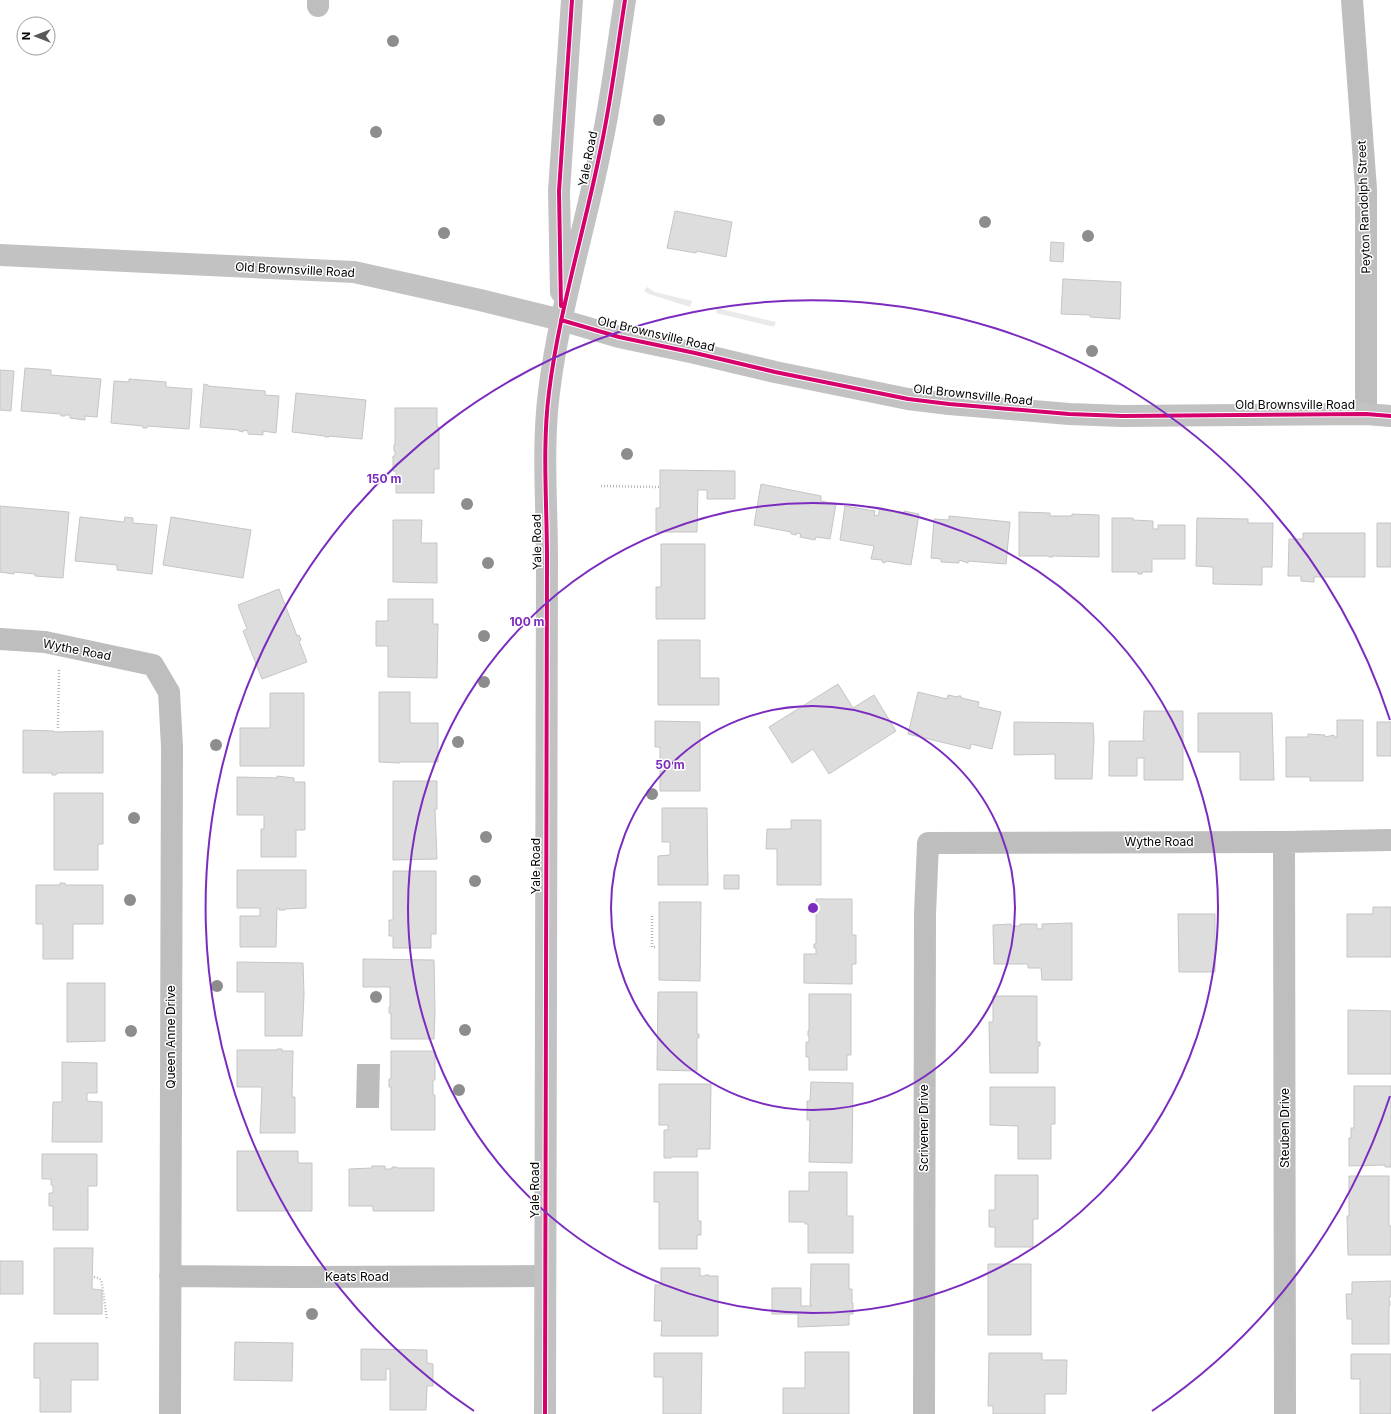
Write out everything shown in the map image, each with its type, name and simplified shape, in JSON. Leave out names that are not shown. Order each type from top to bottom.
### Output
[{"type":"main road","name":"Yale Road","points":[[561,320],[559,191],[572,0]]},
{"type":"main road","name":"Yale Road","points":[[545,1414],[548,559],[545,481],[547,421],[549,393],[561,320],[600,151],[625,0]]},
{"type":"main road","name":"Old Brownsville Road","points":[[0,255],[354,272],[480,300],[561,320],[619,337],[775,372],[908,398],[949,404],[1069,414],[1122,416],[1366,414],[1391,416]]},
{"type":"street","name":"Peyton Randolph Street","points":[[1352,0],[1366,189],[1366,414]]},
{"type":"street","name":"Wythe Road","points":[[0,639],[45,642],[153,665]]},
{"type":"street","name":"Queen Anne Drive","points":[[153,665],[169,692],[172,747],[170,1414]]},
{"type":"street","name":"Wythe Road","points":[[928,843],[1284,842],[1391,840]]},
{"type":"street","name":"Steuben Drive","points":[[1284,842],[1285,1414]]},
{"type":"street","name":"Scrivener Drive","points":[[924,1414],[925,914],[928,843]]},
{"type":"street","name":"Keats Road","points":[[170,1276],[545,1276]]},
{"type":"path","points":[[601,486],[659,487]]},
{"type":"path","points":[[58,728],[59,663]]},
{"type":"path","points":[[652,916],[652,947],[656,947]]},
{"type":"path","points":[[94,1277],[101,1280],[107,1320]]},
{"type":"shaded area","points":[[647,287],[655,292],[692,301],[690,307],[649,294],[644,291]]},
{"type":"shaded area","points":[[717,308],[776,322],[774,327],[716,313]]},
{"type":"shaded area","points":[[357,1064],[380,1064],[379,1108],[356,1108]]},
{"type":"building","points":[[675,211],[732,222],[726,257],[697,251],[696,253],[667,248]]},
{"type":"building","points":[[1051,242],[1064,243],[1063,262],[1050,261]]},
{"type":"building","points":[[1063,279],[1121,282],[1120,319],[1090,317],[1090,315],[1061,314]]},
{"type":"building","points":[[25,368],[51,370],[51,375],[101,379],[97,417],[85,416],[85,420],[70,418],[70,415],[61,416],[61,414],[21,411]]},
{"type":"building","points":[[0,370],[14,371],[11,411],[0,410]]},
{"type":"building","points":[[129,379],[166,382],[166,387],[192,389],[189,429],[147,426],[147,428],[143,428],[143,426],[111,423],[114,381],[129,382]]},
{"type":"building","points":[[204,384],[208,386],[265,391],[265,395],[279,396],[276,433],[263,431],[263,435],[248,434],[248,431],[243,430],[243,432],[239,430],[200,427]]},
{"type":"building","points":[[296,393],[366,400],[362,439],[329,436],[325,437],[292,432]]},
{"type":"building","points":[[395,408],[437,408],[437,427],[439,427],[439,469],[434,469],[434,493],[396,493],[396,471],[393,471],[393,456],[395,456]]},
{"type":"building","points":[[660,470],[735,471],[735,499],[707,499],[707,490],[698,490],[697,532],[656,532],[656,508],[660,508]]},
{"type":"building","points":[[761,484],[821,496],[821,501],[836,504],[830,539],[816,537],[815,540],[800,537],[801,534],[796,533],[796,535],[791,534],[791,532],[754,525]]},
{"type":"building","points":[[0,506],[69,512],[63,578],[35,576],[35,574],[14,572],[14,574],[0,572]]},
{"type":"building","points":[[845,506],[875,511],[874,515],[878,516],[880,509],[904,514],[904,511],[919,514],[911,565],[886,561],[885,563],[882,562],[882,560],[871,559],[874,546],[840,540]]},
{"type":"building","points":[[1019,512],[1050,513],[1050,516],[1072,516],[1072,514],[1099,515],[1099,557],[1019,556]]},
{"type":"building","points":[[949,516],[1010,522],[1006,564],[968,561],[968,563],[959,560],[959,563],[941,562],[941,559],[931,558],[934,519],[949,520]]},
{"type":"building","points":[[80,517],[124,522],[125,517],[133,518],[133,523],[157,525],[152,574],[117,570],[117,565],[75,561]]},
{"type":"building","points":[[171,517],[251,530],[243,578],[163,565]]},
{"type":"building","points":[[1112,518],[1133,518],[1133,520],[1153,521],[1153,529],[1158,529],[1158,525],[1185,525],[1185,559],[1152,559],[1152,572],[1142,572],[1142,574],[1138,574],[1138,572],[1112,572]]},
{"type":"building","points":[[1197,518],[1248,519],[1248,523],[1273,523],[1272,567],[1262,567],[1262,585],[1213,584],[1213,567],[1196,566]]},
{"type":"building","points":[[393,520],[422,520],[421,543],[437,543],[437,583],[393,582]]},
{"type":"building","points":[[1377,523],[1391,523],[1391,567],[1377,567]]},
{"type":"building","points":[[1303,533],[1365,533],[1365,577],[1314,577],[1314,582],[1301,581],[1301,576],[1288,576],[1289,539],[1303,539]]},
{"type":"building","points":[[661,544],[705,544],[705,619],[656,619],[656,587],[661,587]]},
{"type":"building","points":[[279,589],[297,636],[299,635],[301,640],[299,641],[307,662],[262,679],[243,631],[247,629],[238,605]]},
{"type":"building","points":[[388,599],[433,599],[433,624],[438,624],[437,678],[388,677],[388,646],[376,646],[376,621],[388,621]]},
{"type":"building","points":[[658,640],[700,640],[700,678],[719,678],[719,705],[658,705]]},
{"type":"building","points":[[838,684],[853,708],[874,695],[896,731],[829,774],[813,749],[792,763],[769,727]]},
{"type":"building","points":[[379,692],[410,692],[410,723],[438,723],[438,762],[379,762]]},
{"type":"building","points":[[918,692],[947,699],[948,695],[958,697],[961,696],[961,698],[979,702],[978,707],[1001,712],[992,749],[971,744],[970,749],[908,734]]},
{"type":"building","points":[[270,693],[304,693],[304,766],[240,766],[240,728],[270,728]]},
{"type":"building","points":[[1144,711],[1183,711],[1183,780],[1144,780],[1144,758],[1137,758],[1137,776],[1109,776],[1109,741],[1144,741]]},
{"type":"building","points":[[1198,713],[1272,713],[1274,780],[1240,780],[1240,752],[1198,752]]},
{"type":"building","points":[[1337,720],[1363,720],[1363,781],[1310,781],[1310,777],[1286,777],[1286,737],[1308,737],[1308,734],[1325,735],[1325,737],[1334,735],[1334,737],[1337,737]]},
{"type":"building","points":[[655,721],[700,722],[700,791],[660,791],[660,747],[655,747]]},
{"type":"building","points":[[1014,722],[1093,723],[1094,739],[1092,779],[1055,779],[1055,754],[1014,755]]},
{"type":"building","points":[[1377,722],[1391,722],[1391,756],[1377,756]]},
{"type":"building","points":[[23,730],[54,732],[103,731],[103,773],[57,773],[56,775],[52,775],[52,773],[23,773]]},
{"type":"building","points":[[277,776],[294,778],[294,782],[305,782],[305,830],[296,830],[296,857],[261,857],[261,829],[264,829],[264,815],[237,815],[237,777],[277,778]]},
{"type":"building","points":[[393,781],[437,781],[437,809],[435,809],[437,859],[393,860]]},
{"type":"building","points":[[54,793],[103,793],[103,844],[98,844],[98,870],[54,870]]},
{"type":"building","points":[[662,808],[707,808],[708,885],[658,885],[658,856],[670,855],[670,842],[662,842]]},
{"type":"building","points":[[791,820],[821,820],[821,885],[777,885],[777,849],[766,849],[767,829],[791,829]]},
{"type":"building","points":[[237,870],[306,870],[306,908],[279,910],[279,908],[277,908],[276,947],[240,947],[240,916],[260,916],[260,908],[237,908]]},
{"type":"building","points":[[393,871],[436,871],[436,934],[431,934],[431,948],[393,948],[393,936],[389,936],[389,920],[393,920]]},
{"type":"building","points":[[724,875],[739,875],[739,889],[724,889]]},
{"type":"building","points":[[60,883],[65,883],[65,885],[103,885],[103,924],[73,924],[73,959],[43,959],[43,924],[36,924],[36,885],[60,885]]},
{"type":"building","points":[[816,899],[852,899],[852,935],[856,935],[856,964],[852,964],[852,984],[804,983],[804,954],[816,954],[814,944],[816,944]]},
{"type":"building","points":[[659,902],[701,902],[700,981],[659,980]]},
{"type":"building","points":[[1373,907],[1391,907],[1391,957],[1347,957],[1347,914],[1373,914]]},
{"type":"building","points":[[1178,914],[1215,914],[1215,972],[1179,972]]},
{"type":"building","points":[[1072,923],[1072,980],[1042,980],[1041,968],[1028,968],[1028,964],[994,964],[993,925],[1011,924],[1011,926],[1020,926],[1020,924],[1037,924],[1037,929],[1042,929],[1042,924]]},
{"type":"building","points":[[363,959],[434,960],[434,1039],[391,1039],[391,1013],[389,1013],[390,987],[363,987]]},
{"type":"building","points":[[237,962],[303,963],[304,995],[302,1036],[265,1036],[265,992],[237,992]]},
{"type":"building","points":[[67,983],[105,983],[105,1041],[67,1042]]},
{"type":"building","points":[[658,992],[697,992],[697,1034],[699,1034],[699,1038],[697,1038],[697,1071],[657,1070]]},
{"type":"building","points":[[809,994],[851,994],[851,1055],[847,1055],[847,1070],[809,1070],[809,1057],[806,1057],[806,1042],[809,1042]]},
{"type":"building","points":[[993,996],[1037,996],[1037,1042],[1040,1042],[1040,1046],[1038,1046],[1038,1073],[990,1073],[989,1022],[993,1022]]},
{"type":"building","points":[[1348,1010],[1391,1011],[1391,1074],[1348,1074]]},
{"type":"building","points":[[282,1049],[282,1051],[293,1051],[292,1097],[295,1097],[295,1133],[260,1133],[262,1087],[237,1087],[237,1050]]},
{"type":"building","points":[[391,1051],[435,1051],[435,1080],[433,1080],[433,1095],[435,1095],[435,1130],[391,1130],[391,1087],[389,1087],[389,1079],[391,1079]]},
{"type":"building","points":[[62,1062],[97,1063],[97,1093],[87,1093],[87,1101],[102,1102],[102,1142],[52,1142],[53,1102],[62,1102]]},
{"type":"building","points":[[811,1082],[853,1083],[852,1163],[809,1162],[810,1120],[807,1120],[807,1101],[810,1101]]},
{"type":"building","points":[[659,1084],[711,1084],[710,1149],[697,1149],[697,1157],[664,1158],[664,1130],[668,1130],[668,1125],[659,1125]]},
{"type":"building","points":[[1354,1086],[1391,1086],[1391,1167],[1385,1167],[1385,1165],[1349,1166],[1349,1138],[1351,1138],[1351,1128],[1354,1128]]},
{"type":"building","points":[[990,1087],[1055,1087],[1055,1124],[1051,1124],[1051,1159],[1018,1159],[1018,1126],[990,1125]]},
{"type":"building","points":[[237,1151],[298,1151],[298,1163],[312,1163],[312,1211],[237,1211]]},
{"type":"building","points":[[42,1154],[97,1154],[97,1186],[88,1186],[88,1230],[53,1230],[53,1206],[49,1206],[49,1193],[53,1193],[53,1185],[51,1185],[51,1179],[42,1179]]},
{"type":"building","points":[[372,1166],[385,1166],[385,1169],[392,1169],[392,1167],[434,1168],[434,1211],[373,1211],[373,1206],[349,1206],[349,1169],[372,1168]]},
{"type":"building","points":[[654,1172],[698,1172],[698,1221],[701,1221],[701,1235],[697,1235],[697,1249],[659,1249],[659,1202],[654,1202]]},
{"type":"building","points":[[809,1172],[847,1172],[847,1216],[853,1216],[853,1253],[808,1253],[808,1224],[805,1224],[805,1222],[789,1222],[789,1191],[809,1191]]},
{"type":"building","points":[[995,1175],[1038,1175],[1038,1219],[1033,1219],[1033,1247],[995,1247],[995,1227],[989,1227],[989,1210],[995,1210]]},
{"type":"building","points":[[1349,1176],[1389,1176],[1389,1226],[1391,1226],[1391,1255],[1348,1255],[1347,1216],[1349,1216]]},
{"type":"building","points":[[54,1248],[93,1248],[92,1289],[102,1290],[102,1314],[54,1314]]},
{"type":"building","points":[[0,1261],[23,1261],[23,1294],[0,1294]]},
{"type":"building","points":[[811,1264],[849,1264],[849,1289],[852,1289],[853,1314],[849,1314],[849,1325],[798,1327],[798,1314],[772,1314],[772,1288],[801,1288],[801,1306],[812,1306],[810,1305]]},
{"type":"building","points":[[988,1264],[1031,1264],[1031,1335],[988,1335]]},
{"type":"building","points":[[661,1268],[700,1268],[700,1276],[718,1276],[718,1336],[661,1336],[662,1321],[654,1321],[655,1285],[661,1285]]},
{"type":"building","points":[[1391,1281],[1391,1297],[1389,1297],[1389,1344],[1352,1344],[1352,1319],[1347,1319],[1346,1294],[1352,1294],[1352,1282]]},
{"type":"building","points":[[235,1342],[293,1343],[292,1381],[234,1380]]},
{"type":"building","points":[[34,1343],[98,1343],[98,1380],[71,1380],[71,1412],[40,1412],[40,1378],[34,1378]]},
{"type":"building","points":[[361,1349],[427,1350],[427,1363],[433,1364],[433,1386],[427,1386],[426,1410],[390,1410],[390,1369],[386,1369],[386,1380],[361,1380]]},
{"type":"building","points":[[805,1352],[849,1352],[849,1414],[783,1414],[783,1388],[805,1388]]},
{"type":"building","points":[[654,1353],[702,1353],[701,1414],[663,1414],[663,1377],[654,1377]]},
{"type":"building","points":[[989,1353],[1042,1353],[1042,1360],[1067,1360],[1066,1394],[1045,1394],[1045,1414],[993,1414],[993,1406],[988,1406]]},
{"type":"building","points":[[1351,1354],[1391,1354],[1391,1414],[1360,1414],[1360,1379],[1351,1379]]},
{"type":"cycle path","points":[[561,306],[559,191],[572,0]]},
{"type":"cycle path","points":[[545,1414],[547,559],[545,455],[547,413],[553,362],[559,332],[604,133],[625,0]]},
{"type":"cycle path","points":[[561,320],[619,337],[775,372],[908,399],[949,404],[1069,414],[1122,416],[1366,414],[1391,416]]}]
